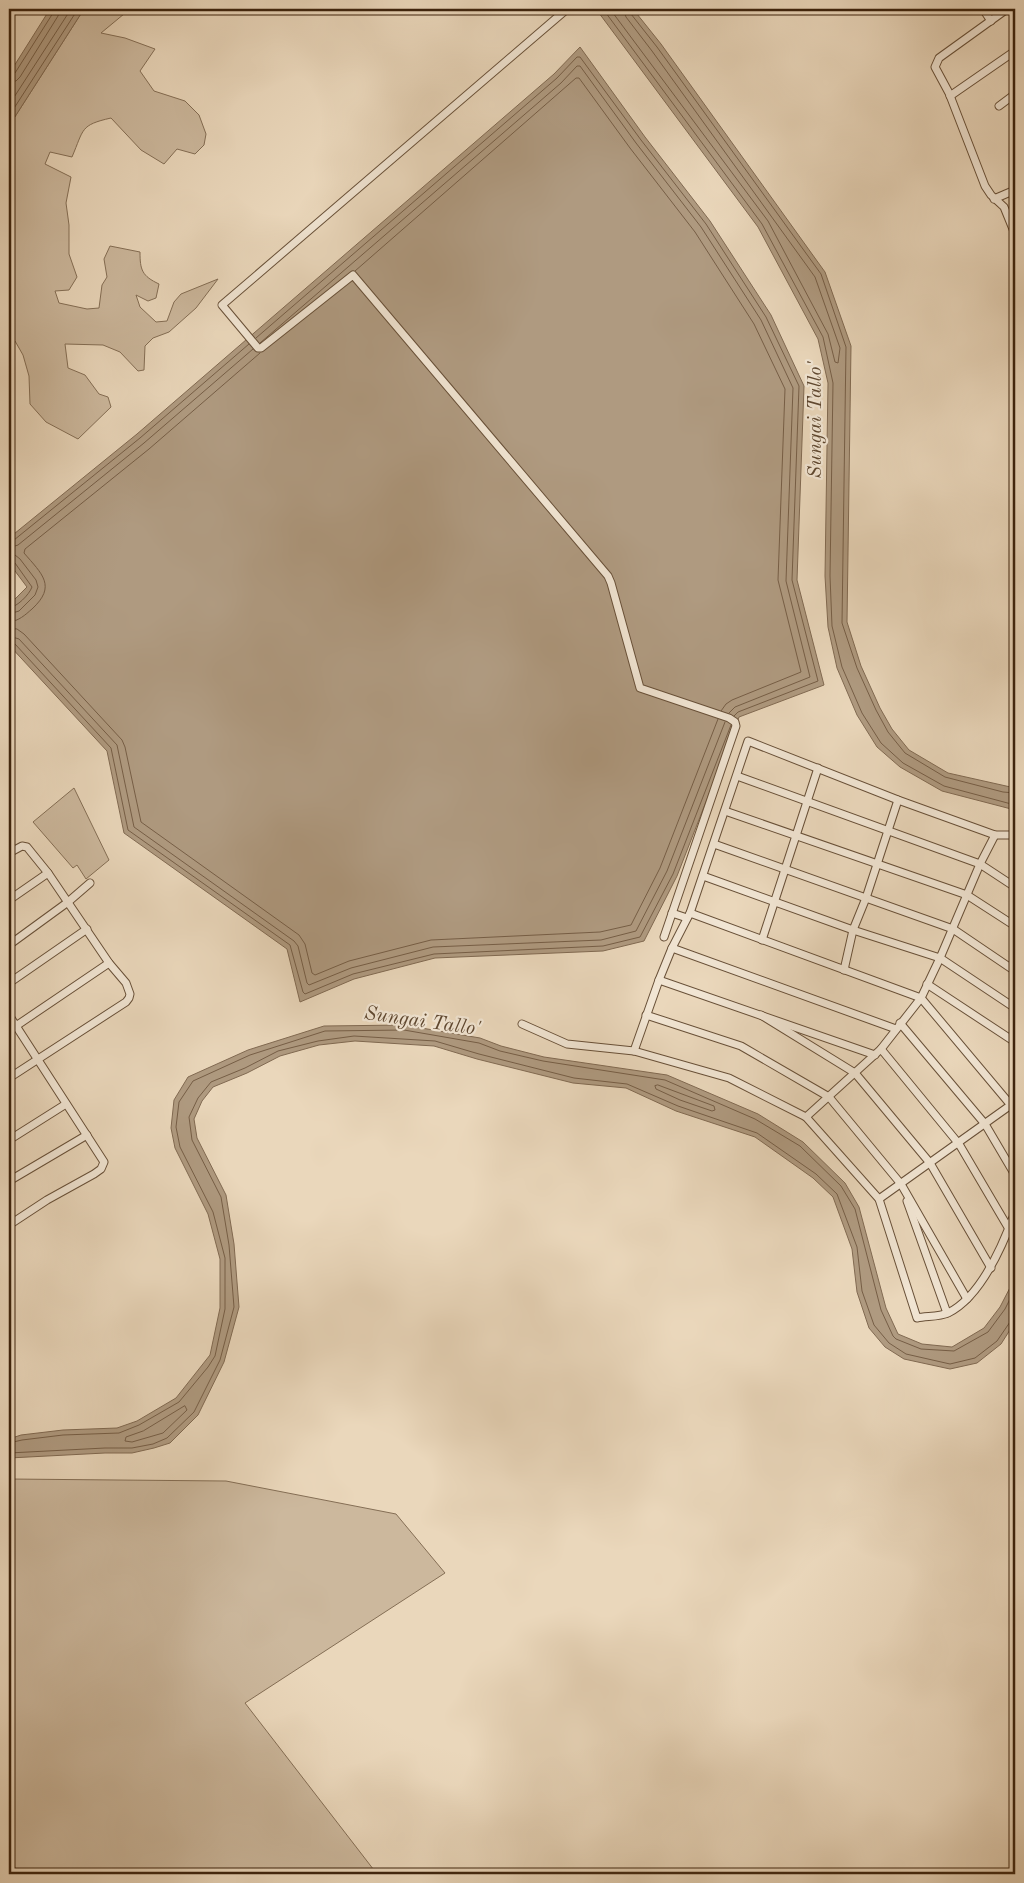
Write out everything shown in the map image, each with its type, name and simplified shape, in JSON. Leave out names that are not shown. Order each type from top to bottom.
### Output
[{"type":"street","points":[[567,9],[222,305],[258,348],[262,348],[353,275],[608,576],[640,688],[729,718],[735,722],[736,726],[664,937]]},
{"type":"street","points":[[983,9],[991,21]]},
{"type":"street","points":[[1007,9],[936,62],[935,67],[950,96],[985,186],[994,199],[1004,207],[1015,234]]},
{"type":"street","points":[[950,96],[1015,51]]},
{"type":"street","points":[[999,106],[1015,94]]},
{"type":"street","points":[[994,199],[1015,190]]},
{"type":"street","points":[[634,1051],[672,948],[689,916],[748,741],[898,800],[995,835],[1010,835],[1015,838]]},
{"type":"street","points":[[762,940],[818,768]]},
{"type":"street","points":[[737,776],[980,864],[1015,886]]},
{"type":"street","points":[[844,970],[853,930],[866,898],[898,800]]},
{"type":"street","points":[[725,811],[967,895],[1015,926]]},
{"type":"street","points":[[806,1118],[878,1052],[921,998],[980,864],[995,835]]},
{"type":"street","points":[[714,844],[953,929],[1015,972]]},
{"type":"street","points":[[9,853],[22,846],[27,847],[48,873],[109,963],[129,988],[129,998],[9,1078]]},
{"type":"street","points":[[9,900],[48,873]]},
{"type":"street","points":[[703,876],[853,930],[940,958],[1015,1008]]},
{"type":"street","points":[[9,945],[68,902],[90,883]]},
{"type":"street","points":[[672,913],[689,916],[762,940],[921,998],[1014,1106],[985,1124],[879,1199]]},
{"type":"street","points":[[9,983],[87,929]]},
{"type":"street","points":[[672,948],[898,1026],[985,1124],[1015,1175]]},
{"type":"street","points":[[16,1026],[109,963]]},
{"type":"street","points":[[659,980],[760,1015],[878,1052],[958,1144],[1009,1229]]},
{"type":"street","points":[[928,984],[1015,1042]]},
{"type":"street","points":[[9,1015],[104,1162],[101,1169],[47,1200],[9,1225]]},
{"type":"street","points":[[646,1015],[741,1046],[829,1097],[901,1184],[967,1299]]},
{"type":"street","points":[[760,1015],[855,1073],[930,1163],[991,1268]]},
{"type":"street","points":[[522,1024],[567,1044],[634,1051],[729,1078],[806,1118],[879,1199],[917,1318],[947,1313],[967,1299],[991,1268],[1015,1212]]},
{"type":"street","points":[[9,1083],[9,1093]]},
{"type":"street","points":[[9,1140],[66,1104]]},
{"type":"street","points":[[9,1181],[87,1135]]},
{"type":"street","points":[[901,1184],[947,1313]]},
{"type":"shaded area","points":[[84,9],[130,9],[101,33],[125,38],[155,49],[140,71],[154,91],[185,101],[199,115],[206,134],[204,145],[195,154],[177,149],[164,164],[141,150],[111,118],[94,123],[84,130],[72,157],[50,152],[45,164],[71,177],[66,203],[69,225],[69,254],[77,277],[69,290],[55,291],[59,303],[87,309],[99,308],[102,285],[107,277],[104,259],[110,246],[140,252],[143,272],[159,284],[156,298],[148,301],[136,295],[140,307],[156,322],[167,321],[174,302],[181,294],[218,279],[196,308],[169,332],[153,338],[145,346],[144,370],[138,371],[120,352],[103,345],[65,344],[68,368],[85,375],[99,394],[108,397],[111,407],[78,439],[46,422],[30,404],[29,376],[23,355],[15,341],[9,343],[9,126]]},
{"type":"shaded area","points":[[74,788],[109,860],[86,879],[77,865],[73,868],[33,822]]},
{"type":"shaded area","points":[[9,1479],[226,1481],[396,1514],[445,1573],[245,1703],[377,1874],[28,1874],[9,1865]]},
{"type":"water","points":[[50,9],[84,9],[9,126],[9,74]]},
{"type":"water","points":[[596,9],[633,9],[661,44],[825,272],[851,346],[847,622],[861,666],[892,729],[909,750],[948,773],[1015,788],[1015,810],[942,791],[900,767],[877,747],[857,715],[837,668],[828,627],[825,576],[828,383],[818,339],[758,227]]},
{"type":"water","points":[[580,47],[645,137],[710,221],[771,315],[804,386],[797,580],[824,685],[739,717],[677,876],[644,941],[603,951],[435,958],[354,979],[300,1002],[287,949],[124,833],[107,751],[9,645],[9,605],[27,587],[9,563],[9,538],[137,434],[554,74]]},
{"type":"water","points":[[404,1025],[480,1038],[501,1046],[544,1057],[667,1075],[758,1114],[803,1142],[845,1183],[859,1207],[886,1308],[898,1334],[922,1344],[952,1347],[984,1328],[1000,1307],[1015,1278],[1015,1322],[1001,1344],[977,1363],[950,1369],[904,1359],[885,1347],[869,1328],[857,1292],[852,1249],[833,1197],[813,1178],[755,1137],[676,1111],[626,1088],[573,1083],[477,1059],[434,1046],[355,1041],[319,1045],[280,1056],[247,1073],[213,1087],[202,1101],[194,1119],[197,1138],[226,1195],[234,1244],[239,1307],[224,1362],[198,1415],[170,1443],[154,1448],[132,1453],[9,1458],[9,1439],[21,1435],[63,1430],[117,1428],[137,1421],[176,1398],[210,1355],[220,1308],[220,1259],[208,1214],[175,1148],[171,1128],[174,1100],[188,1077],[248,1050],[324,1026]]},
{"type":"water label","name":"Sungai Tallo'","points":[[816,420]]},
{"type":"water label","name":"Sungai Tallo'","points":[[422,1022]]}]
